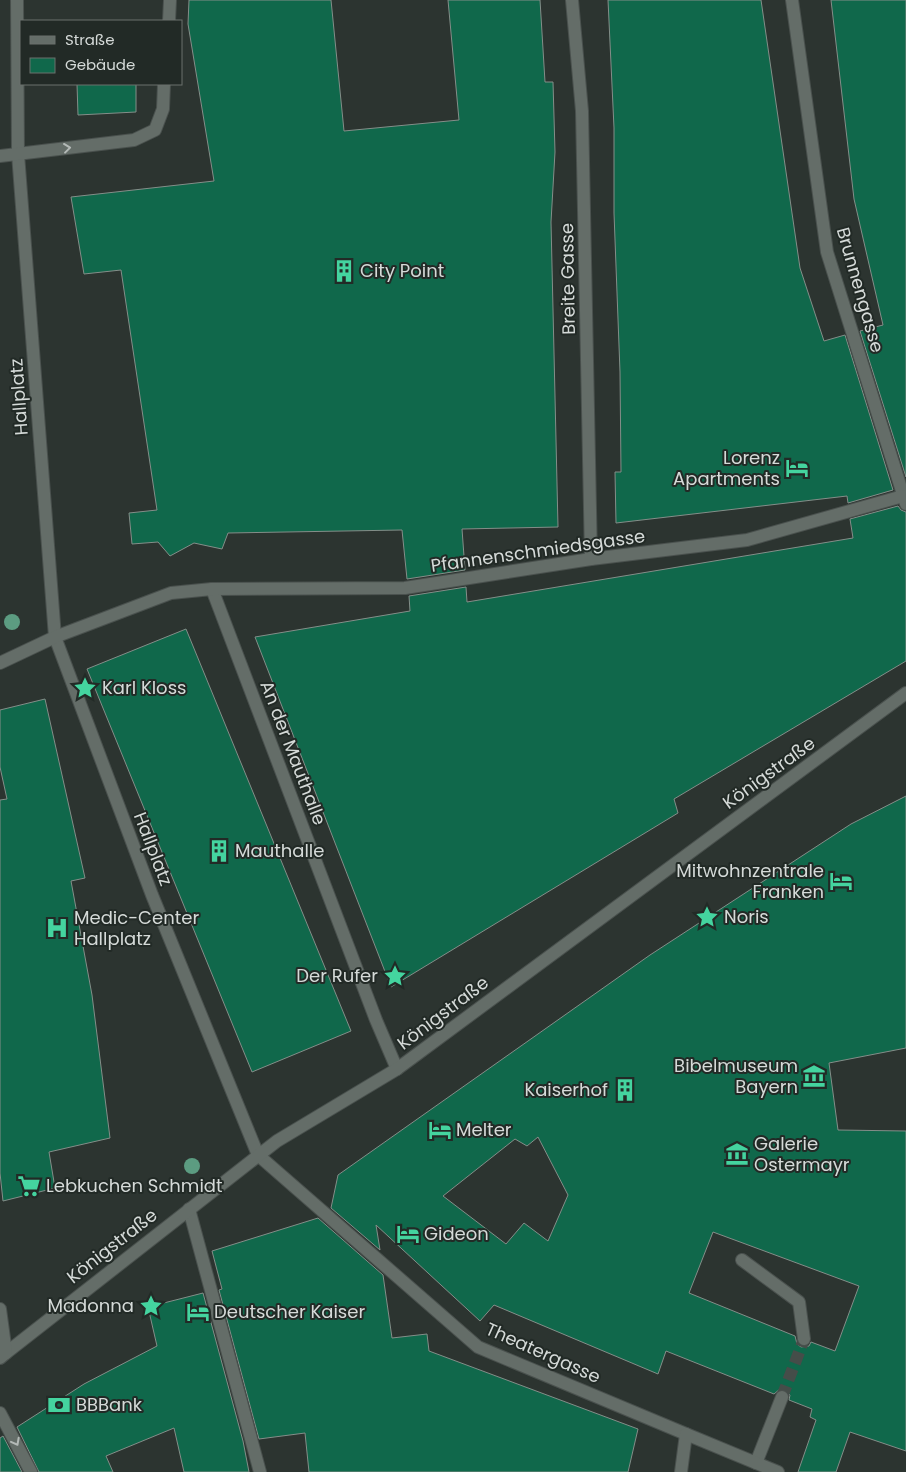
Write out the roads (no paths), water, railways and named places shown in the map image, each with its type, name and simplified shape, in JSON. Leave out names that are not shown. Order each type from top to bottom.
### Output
[{"type":"street","name":"Hallplatz","points":[[17,0],[18,154],[54,637],[152,895],[258,1155]]},
{"type":"street","points":[[169,20],[170,0]]},
{"type":"street","name":"Breite Gasse","points":[[572,0],[582,111],[591,558]]},
{"type":"street","name":"Brunnengasse","points":[[792,0],[827,252],[904,500]]},
{"type":"street","points":[[0,156],[134,140],[141,137],[155,130],[162,109],[164,85]]},
{"type":"street","name":"Pfannenschmiedsgasse","points":[[54,637],[171,593],[212,590],[405,588],[591,558],[619,557],[747,540],[904,500]]},
{"type":"street","name":"An der Mauthalle","points":[[212,590],[376,1020],[397,1069]]},
{"type":"street","points":[[0,663],[54,637]]},
{"type":"street","name":"Königstraße","points":[[3,1355],[277,1141],[397,1069],[906,693]]},
{"type":"street","name":"Theatergasse","points":[[258,1155],[478,1347],[778,1472]]},
{"type":"street","points":[[189,1209],[260,1472]]},
{"type":"street","points":[[742,1260],[799,1302],[804,1339]]},
{"type":"street","points":[[0,1309],[3,1355]]},
{"type":"street","points":[[756,1463],[782,1397]]},
{"type":"street","points":[[0,1413],[31,1472]]},
{"type":"street","points":[[681,1472],[686,1434]]},
{"type":"tunnel","points":[[782,1397],[804,1339]]},
{"type":"place","name":"City Point","points":[[344,271]]},
{"type":"place","name":"Lorenz Apartments","points":[[797,468]]},
{"type":"place","name":"Karl Kloss","points":[[85,688]]},
{"type":"place","name":"Mauthalle","points":[[219,851]]},
{"type":"place","name":"Mitwohnzentrale Franken","points":[[841,881]]},
{"type":"place","name":"Noris","points":[[707,917]]},
{"type":"place","name":"Medic-Center Hallplatz","points":[[57,928]]},
{"type":"place","name":"Der Rufer","points":[[395,976]]},
{"type":"place","name":"Bibelmuseum Bayern","points":[[814,1076]]},
{"type":"place","name":"Kaiserhof","points":[[625,1090]]},
{"type":"place","name":"Melter","points":[[440,1130]]},
{"type":"place","name":"Galerie Ostermayr","points":[[737,1154]]},
{"type":"place","name":"Lebkuchen Schmidt","points":[[29,1186]]},
{"type":"place","name":"Gideon","points":[[408,1234]]},
{"type":"place","name":"Madonna","points":[[151,1306]]},
{"type":"place","name":"Deutscher Kaiser","points":[[198,1312]]},
{"type":"place","name":"BBBank","points":[[59,1405]]}]
